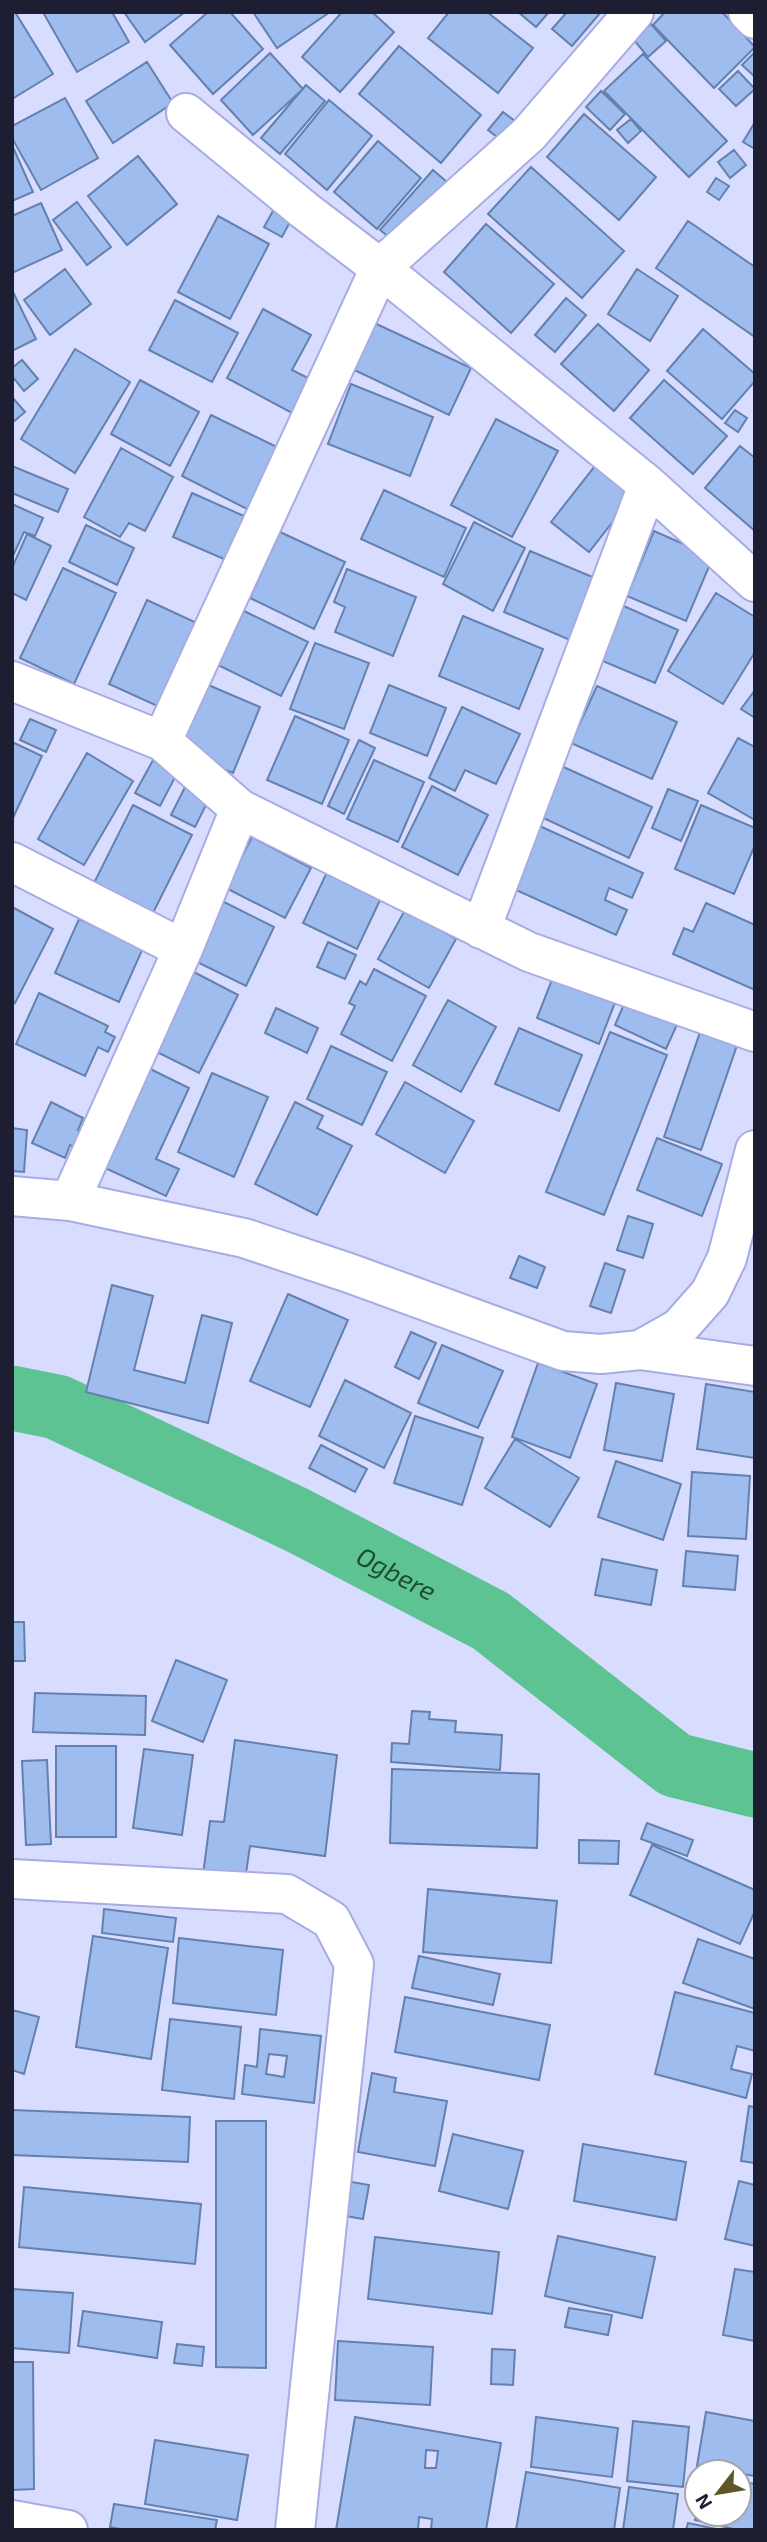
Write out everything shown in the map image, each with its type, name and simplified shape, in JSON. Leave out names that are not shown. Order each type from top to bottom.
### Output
[{"type":"street","points":[[162,741],[380,268],[529,134],[634,12]]},
{"type":"street","points":[[748,12],[755,19]]},
{"type":"street","points":[[186,113],[648,485],[755,582]]},
{"type":"street","points":[[481,929],[648,485]]},
{"type":"street","points":[[12,681],[162,741],[240,808],[529,952],[755,1032]]},
{"type":"street","points":[[70,1201],[183,949],[240,808]]},
{"type":"street","points":[[12,862],[183,949]]},
{"type":"street","points":[[640,1350],[679,1328],[710,1293],[727,1258],[755,1150]]},
{"type":"street","points":[[12,1196],[70,1201],[244,1238],[563,1351],[601,1354],[640,1350],[755,1366]]},
{"type":"street","points":[[12,1879],[287,1894],[331,1920],[354,1964],[295,2530]]},
{"type":"street","points":[[12,2520],[68,2530]]},
{"type":"building","points":[[12,12],[15,12],[53,74],[12,99]]},
{"type":"building","points":[[112,12],[129,42],[77,72],[44,14]]},
{"type":"building","points":[[124,12],[185,12],[145,42]]},
{"type":"building","points":[[208,12],[230,12],[263,49],[213,94],[170,45]]},
{"type":"building","points":[[253,12],[330,12],[277,48]]},
{"type":"building","points":[[342,12],[372,12],[394,32],[340,92],[302,57]]},
{"type":"building","points":[[449,12],[487,12],[533,48],[498,93],[428,38]]},
{"type":"building","points":[[518,12],[549,12],[536,27]]},
{"type":"building","points":[[567,12],[601,12],[572,46],[552,29]]},
{"type":"building","points":[[665,12],[722,12],[755,47],[714,88],[653,25]]},
{"type":"building","points":[[651,24],[666,41],[648,57],[633,39]]},
{"type":"building","points":[[399,46],[481,115],[441,163],[359,94]]},
{"type":"building","points":[[755,52],[755,77],[742,65]]},
{"type":"building","points":[[270,53],[303,89],[253,135],[221,100]]},
{"type":"building","points":[[643,54],[727,141],[689,177],[604,91]]},
{"type":"building","points":[[147,62],[173,103],[113,143],[86,101]]},
{"type":"building","points":[[738,71],[755,89],[736,106],[719,89]]},
{"type":"building","points":[[306,85],[325,101],[280,154],[261,138]]},
{"type":"building","points":[[601,91],[625,114],[610,130],[586,107]]},
{"type":"building","points":[[65,98],[98,158],[41,190],[12,138],[12,126]]},
{"type":"building","points":[[329,100],[372,136],[327,190],[285,154]]},
{"type":"building","points":[[503,112],[520,125],[505,143],[488,130]]},
{"type":"building","points":[[584,114],[656,177],[619,220],[547,157]]},
{"type":"building","points":[[631,119],[641,131],[628,143],[617,130]]},
{"type":"building","points":[[755,122],[755,149],[743,142]]},
{"type":"building","points":[[378,141],[421,178],[377,229],[334,192]]},
{"type":"building","points":[[12,145],[33,192],[12,201]]},
{"type":"building","points":[[734,150],[746,165],[730,178],[718,162]]},
{"type":"building","points":[[138,156],[177,204],[127,245],[88,196]]},
{"type":"building","points":[[531,167],[624,251],[582,298],[488,214]]},
{"type":"building","points":[[433,170],[447,182],[395,242],[380,230]]},
{"type":"building","points":[[716,178],[729,186],[719,200],[707,192]]},
{"type":"building","points":[[77,202],[111,247],[87,265],[53,220]]},
{"type":"building","points":[[41,203],[62,250],[12,273],[12,216]]},
{"type":"building","points":[[274,209],[292,218],[282,237],[264,227]]},
{"type":"building","points":[[218,216],[269,244],[230,319],[178,292]]},
{"type":"building","points":[[688,221],[755,267],[755,337],[656,268]]},
{"type":"building","points":[[486,224],[554,284],[511,333],[444,272]]},
{"type":"building","points":[[65,269],[91,304],[50,335],[24,300]]},
{"type":"building","points":[[637,269],[678,296],[650,341],[608,314]]},
{"type":"building","points":[[12,290],[36,339],[12,351]]},
{"type":"building","points":[[566,298],[586,315],[555,352],[535,335]]},
{"type":"building","points":[[175,300],[238,333],[212,382],[149,350]]},
{"type":"building","points":[[263,309],[311,335],[292,370],[310,379],[292,413],[227,378]]},
{"type":"building","points":[[370,321],[471,368],[449,415],[348,367]]},
{"type":"building","points":[[598,324],[649,370],[614,411],[561,364]]},
{"type":"building","points":[[703,329],[755,374],[755,381],[722,419],[667,371]]},
{"type":"building","points":[[75,349],[130,382],[75,473],[21,439]]},
{"type":"building","points":[[22,360],[38,379],[24,391],[12,376],[12,368]]},
{"type":"building","points":[[140,380],[199,412],[170,466],[111,434]]},
{"type":"building","points":[[664,380],[727,436],[693,474],[630,418]]},
{"type":"building","points":[[351,384],[433,417],[410,476],[328,444]]},
{"type":"building","points":[[12,397],[25,412],[12,423]]},
{"type":"building","points":[[735,410],[747,418],[738,432],[725,423]]},
{"type":"building","points":[[211,415],[281,449],[251,511],[182,476]]},
{"type":"building","points":[[496,419],[558,451],[512,537],[451,505]]},
{"type":"building","points":[[740,446],[755,458],[755,531],[705,488]]},
{"type":"building","points":[[121,448],[173,477],[145,531],[129,523],[120,537],[84,517]]},
{"type":"building","points":[[12,466],[68,489],[58,512],[12,493]]},
{"type":"building","points":[[595,466],[633,496],[589,552],[551,522]]},
{"type":"building","points":[[384,490],[466,528],[444,577],[361,539]]},
{"type":"building","points":[[192,493],[244,516],[226,560],[173,537]]},
{"type":"building","points":[[12,504],[43,518],[35,536],[24,532],[12,558]]},
{"type":"building","points":[[474,522],[525,548],[493,611],[443,584]]},
{"type":"building","points":[[86,525],[134,548],[117,585],[69,562]]},
{"type":"building","points":[[654,531],[713,557],[686,621],[627,596]]},
{"type":"building","points":[[280,532],[345,562],[314,629],[250,598]]},
{"type":"building","points":[[27,534],[51,546],[26,600],[12,593],[12,568]]},
{"type":"building","points":[[530,551],[595,578],[570,640],[504,612]]},
{"type":"building","points":[[63,568],[116,593],[74,684],[20,658]]},
{"type":"building","points":[[347,569],[416,597],[393,656],[335,632],[345,607],[334,602]]},
{"type":"building","points":[[716,593],[755,617],[755,652],[723,704],[668,671]]},
{"type":"building","points":[[147,600],[201,625],[164,709],[109,684]]},
{"type":"building","points":[[610,600],[678,630],[655,683],[586,654]]},
{"type":"building","points":[[244,611],[308,642],[281,696],[218,665]]},
{"type":"building","points":[[463,616],[543,649],[519,709],[439,676]]},
{"type":"building","points":[[315,643],[369,663],[344,729],[290,709]]},
{"type":"building","points":[[206,684],[260,707],[233,773],[179,750]]},
{"type":"building","points":[[389,685],[446,708],[427,756],[370,733]]},
{"type":"building","points":[[597,686],[677,722],[652,779],[571,743]]},
{"type":"building","points":[[755,690],[755,718],[741,709]]},
{"type":"building","points":[[462,707],[520,734],[496,784],[465,770],[455,791],[429,778]]},
{"type":"building","points":[[295,716],[349,740],[322,804],[267,780]]},
{"type":"building","points":[[30,719],[56,730],[46,752],[20,740]]},
{"type":"building","points":[[738,738],[755,747],[755,820],[708,793]]},
{"type":"building","points":[[359,740],[375,748],[344,814],[328,806]]},
{"type":"building","points":[[12,742],[42,756],[12,820]]},
{"type":"building","points":[[158,751],[182,764],[160,806],[135,793]]},
{"type":"building","points":[[87,753],[133,781],[84,865],[38,839]]},
{"type":"building","points":[[374,760],[424,782],[398,842],[347,819]]},
{"type":"building","points":[[559,765],[652,807],[629,858],[537,815]]},
{"type":"building","points":[[432,786],[488,815],[458,875],[402,847]]},
{"type":"building","points":[[185,787],[209,799],[195,827],[171,815]]},
{"type":"building","points":[[668,789],[698,801],[681,841],[652,828]]},
{"type":"building","points":[[133,805],[192,835],[153,913],[94,883]]},
{"type":"building","points":[[701,805],[755,828],[755,845],[734,894],[675,869]]},
{"type":"building","points":[[533,823],[643,873],[632,898],[609,888],[605,900],[627,910],[616,935],[505,885]]},
{"type":"building","points":[[252,837],[311,868],[285,918],[226,888]]},
{"type":"building","points":[[328,870],[382,896],[357,949],[303,923]]},
{"type":"building","points":[[222,901],[274,927],[246,986],[193,960]]},
{"type":"building","points":[[706,903],[755,925],[755,990],[673,954],[684,928],[693,932]]},
{"type":"building","points":[[12,907],[53,929],[15,1003],[12,1001]]},
{"type":"building","points":[[405,910],[456,939],[429,988],[378,959]]},
{"type":"building","points":[[79,919],[143,948],[119,1002],[55,973]]},
{"type":"building","points":[[328,942],[356,955],[345,979],[317,967]]},
{"type":"building","points":[[562,954],[624,979],[599,1044],[537,1018]]},
{"type":"building","points":[[374,969],[426,996],[392,1061],[341,1034],[355,1006],[349,1003],[360,981],[366,985]]},
{"type":"building","points":[[190,970],[238,995],[199,1073],[151,1049]]},
{"type":"building","points":[[39,993],[108,1026],[105,1032],[115,1037],[108,1052],[98,1047],[85,1076],[16,1044]]},
{"type":"building","points":[[628,995],[680,1018],[666,1049],[615,1025]]},
{"type":"building","points":[[448,1000],[496,1027],[461,1092],[413,1065]]},
{"type":"building","points":[[276,1008],[318,1028],[307,1053],[265,1033]]},
{"type":"building","points":[[708,1009],[745,1022],[701,1150],[664,1137]]},
{"type":"building","points":[[519,1028],[582,1055],[559,1111],[495,1084]]},
{"type":"building","points":[[610,1032],[667,1055],[604,1215],[546,1192]]},
{"type":"building","points":[[331,1046],[387,1072],[362,1125],[307,1099]]},
{"type":"building","points":[[140,1064],[189,1088],[156,1159],[179,1169],[166,1196],[94,1163]]},
{"type":"building","points":[[212,1073],[268,1097],[234,1177],[178,1152]]},
{"type":"building","points":[[405,1082],[474,1121],[445,1173],[376,1134]]},
{"type":"building","points":[[51,1102],[83,1118],[78,1130],[91,1136],[84,1151],[70,1145],[65,1158],[32,1143]]},
{"type":"building","points":[[295,1102],[323,1116],[317,1128],[352,1146],[317,1215],[255,1184]]},
{"type":"building","points":[[12,1128],[27,1130],[24,1172],[12,1171]]},
{"type":"building","points":[[657,1138],[722,1164],[702,1216],[637,1190]]},
{"type":"building","points":[[628,1216],[653,1224],[643,1258],[617,1250]]},
{"type":"building","points":[[519,1256],[545,1267],[537,1288],[510,1278]]},
{"type":"building","points":[[605,1263],[625,1270],[611,1313],[590,1306]]},
{"type":"building","points":[[112,1285],[153,1296],[134,1370],[185,1383],[202,1315],[232,1323],[208,1423],[86,1392]]},
{"type":"building","points":[[288,1294],[348,1320],[310,1407],[250,1381]]},
{"type":"building","points":[[411,1332],[436,1343],[419,1379],[395,1367]]},
{"type":"building","points":[[442,1345],[503,1371],[478,1428],[418,1403]]},
{"type":"building","points":[[538,1363],[597,1384],[570,1458],[512,1437]]},
{"type":"building","points":[[345,1380],[411,1413],[384,1468],[319,1436]]},
{"type":"building","points":[[616,1383],[674,1394],[662,1461],[604,1450]]},
{"type":"building","points":[[706,1384],[755,1392],[755,1458],[697,1449]]},
{"type":"building","points":[[415,1416],[483,1438],[462,1505],[394,1483]]},
{"type":"building","points":[[515,1439],[579,1478],[550,1527],[485,1488]]},
{"type":"building","points":[[321,1445],[367,1469],[355,1492],[309,1468]]},
{"type":"building","points":[[616,1461],[681,1484],[663,1540],[598,1517]]},
{"type":"building","points":[[692,1472],[750,1476],[746,1539],[688,1536]]},
{"type":"building","points":[[686,1551],[738,1556],[735,1590],[683,1586]]},
{"type":"building","points":[[602,1559],[657,1570],[651,1605],[595,1595]]},
{"type":"building","points":[[12,1622],[24,1622],[25,1661],[12,1661]]},
{"type":"building","points":[[176,1660],[227,1680],[203,1742],[152,1721]]},
{"type":"building","points":[[35,1693],[146,1696],[145,1735],[33,1732]]},
{"type":"building","points":[[412,1711],[430,1712],[429,1719],[456,1721],[455,1732],[502,1735],[500,1770],[391,1762],[392,1743],[409,1744]]},
{"type":"building","points":[[235,1740],[337,1755],[325,1856],[250,1846],[245,1880],[203,1875],[210,1821],[224,1822]]},
{"type":"building","points":[[56,1746],[116,1746],[116,1837],[56,1837]]},
{"type":"building","points":[[144,1749],[193,1755],[182,1835],[133,1828]]},
{"type":"building","points":[[47,1760],[51,1844],[26,1845],[22,1761]]},
{"type":"building","points":[[392,1769],[539,1774],[537,1848],[390,1843]]},
{"type":"building","points":[[647,1823],[693,1840],[687,1856],[641,1839]]},
{"type":"building","points":[[579,1840],[619,1841],[618,1864],[579,1863]]},
{"type":"building","points":[[652,1845],[755,1890],[755,1911],[740,1944],[630,1895]]},
{"type":"building","points":[[428,1889],[557,1901],[551,1963],[423,1952]]},
{"type":"building","points":[[104,1909],[176,1918],[173,1942],[102,1933]]},
{"type":"building","points":[[93,1936],[168,1948],[151,2059],[76,2047]]},
{"type":"building","points":[[179,1938],[283,1950],[276,2015],[173,2003]]},
{"type":"building","points":[[698,1939],[755,1959],[755,2009],[683,1983]]},
{"type":"building","points":[[419,1956],[500,1974],[493,2005],[412,1988]]},
{"type":"building","points":[[675,1992],[755,2013],[755,2051],[737,2046],[731,2069],[752,2074],[746,2098],[655,2074]]},
{"type":"building","points":[[405,1997],[550,2025],[539,2080],[395,2052]]},
{"type":"building","points":[[12,2010],[39,2017],[24,2074],[12,2070]]},
{"type":"building","points":[[170,2019],[241,2027],[234,2099],[162,2090]]},
{"type":"building","points":[[260,2029],[321,2036],[314,2103],[242,2094],[245,2065],[257,2067]],"holes":[[[269,2054],[287,2056],[284,2077],[266,2074]]]},
{"type":"building","points":[[372,2073],[396,2078],[394,2092],[447,2101],[435,2166],[358,2152]]},
{"type":"building","points":[[749,2106],[755,2107],[755,2163],[741,2161]]},
{"type":"building","points":[[12,2110],[190,2117],[188,2162],[12,2155]]},
{"type":"building","points":[[216,2121],[266,2121],[266,2368],[216,2367]]},
{"type":"building","points":[[453,2134],[523,2151],[508,2209],[439,2191]]},
{"type":"building","points":[[583,2144],[686,2162],[676,2220],[574,2201]]},
{"type":"building","points":[[346,2181],[369,2185],[363,2219],[340,2215]]},
{"type":"building","points":[[739,2181],[755,2185],[755,2246],[725,2239]]},
{"type":"building","points":[[24,2187],[201,2204],[195,2264],[19,2247]]},
{"type":"building","points":[[558,2236],[655,2257],[642,2318],[545,2296]]},
{"type":"building","points":[[375,2237],[499,2252],[492,2314],[368,2299]]},
{"type":"building","points":[[735,2269],[755,2272],[755,2341],[723,2335]]},
{"type":"building","points":[[12,2289],[73,2293],[69,2353],[12,2348]]},
{"type":"building","points":[[569,2308],[612,2315],[608,2335],[565,2327]]},
{"type":"building","points":[[83,2311],[162,2322],[157,2358],[78,2346]]},
{"type":"building","points":[[338,2341],[433,2347],[430,2405],[335,2400]]},
{"type":"building","points":[[177,2344],[204,2347],[202,2366],[174,2363]]},
{"type":"building","points":[[492,2349],[515,2350],[513,2385],[491,2384]]},
{"type":"building","points":[[12,2362],[33,2362],[34,2489],[12,2490]]},
{"type":"building","points":[[706,2412],[755,2421],[755,2476],[753,2458],[698,2458]]},
{"type":"building","points":[[355,2417],[501,2443],[486,2530],[431,2530],[432,2519],[419,2517],[418,2530],[336,2530]],"holes":[[[426,2450],[438,2451],[436,2468],[425,2468]]]},
{"type":"building","points":[[536,2417],[618,2428],[612,2477],[531,2467]]},
{"type":"building","points":[[633,2421],[689,2427],[686,2458],[683,2458],[683,2487],[627,2481]]},
{"type":"building","points":[[155,2440],[248,2455],[237,2520],[145,2504]]},
{"type":"building","points":[[526,2472],[620,2488],[614,2530],[516,2530]]},
{"type":"building","points":[[755,2484],[755,2530],[729,2528],[753,2528]]},
{"type":"building","points":[[629,2487],[678,2494],[673,2530],[623,2530]]},
{"type":"building","points":[[114,2504],[217,2520],[215,2530],[125,2530],[110,2527]]},
{"type":"building","points":[[712,2528],[721,2530],[686,2530]]},
{"type":"waterway","name":"Ogbere","points":[[12,1398],[57,1407],[297,1520],[491,1621],[675,1765],[755,1785]]}]
